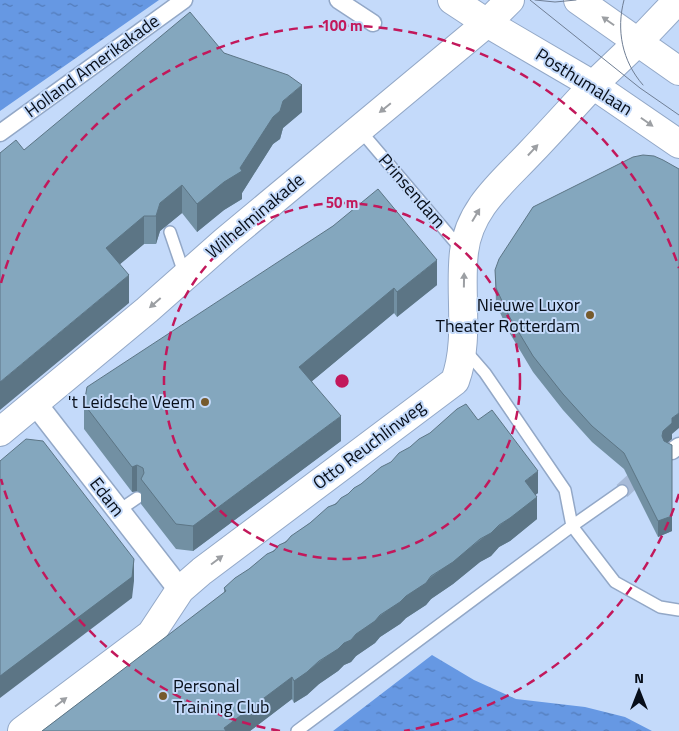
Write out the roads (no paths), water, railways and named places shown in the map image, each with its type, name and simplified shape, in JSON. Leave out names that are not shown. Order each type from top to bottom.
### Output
[{"type":"street","name":"Holland Amerikakade","points":[[0,133],[184,0]]},
{"type":"street","points":[[338,0],[373,24]]},
{"type":"street","name":"Posthumalaan","points":[[452,0],[488,24],[593,85],[679,144]]},
{"type":"street","name":"Wilhelminakade","points":[[0,432],[359,129],[488,24],[510,0]]},
{"type":"street","points":[[578,0],[679,71]]},
{"type":"street","points":[[593,85],[678,0]]},
{"type":"street","name":"Otto Reuchlinweg","points":[[22,731],[151,634],[180,590],[202,572],[455,381],[459,370],[462,347],[464,252],[469,227],[484,201],[593,85]]},
{"type":"street","name":"Edam","points":[[35,403],[180,590]]},
{"type":"lane","name":"Prinsendam","points":[[359,129],[464,252]]},
{"type":"lane","points":[[170,232],[185,276]]},
{"type":"lane","points":[[462,347],[484,373],[566,490],[572,526],[615,582],[660,608],[679,610]]},
{"type":"lane","points":[[297,731],[572,526],[622,491]]},
{"type":"lane","points":[[118,511],[136,498]]},
{"type":"water","points":[[0,0],[159,0],[0,111]]},
{"type":"water","points":[[432,655],[474,680],[516,699],[585,707],[625,717],[652,731],[333,731]]},
{"type":"tunnel","points":[[622,491],[647,468]]},
{"type":"tram line","points":[[530,0],[640,88],[679,115]]},
{"type":"tram line","points":[[535,0],[555,2],[576,0]]},
{"type":"tram line","points":[[624,0],[621,23],[623,45],[630,66],[643,85]]},
{"type":"place","name":"Nieuwe Luxor Theater Rotterdam","points":[[590,315]]},
{"type":"place","name":"'t Leidsche Veem","points":[[205,402]]},
{"type":"place","name":"Personal Training Club","points":[[163,696]]}]
